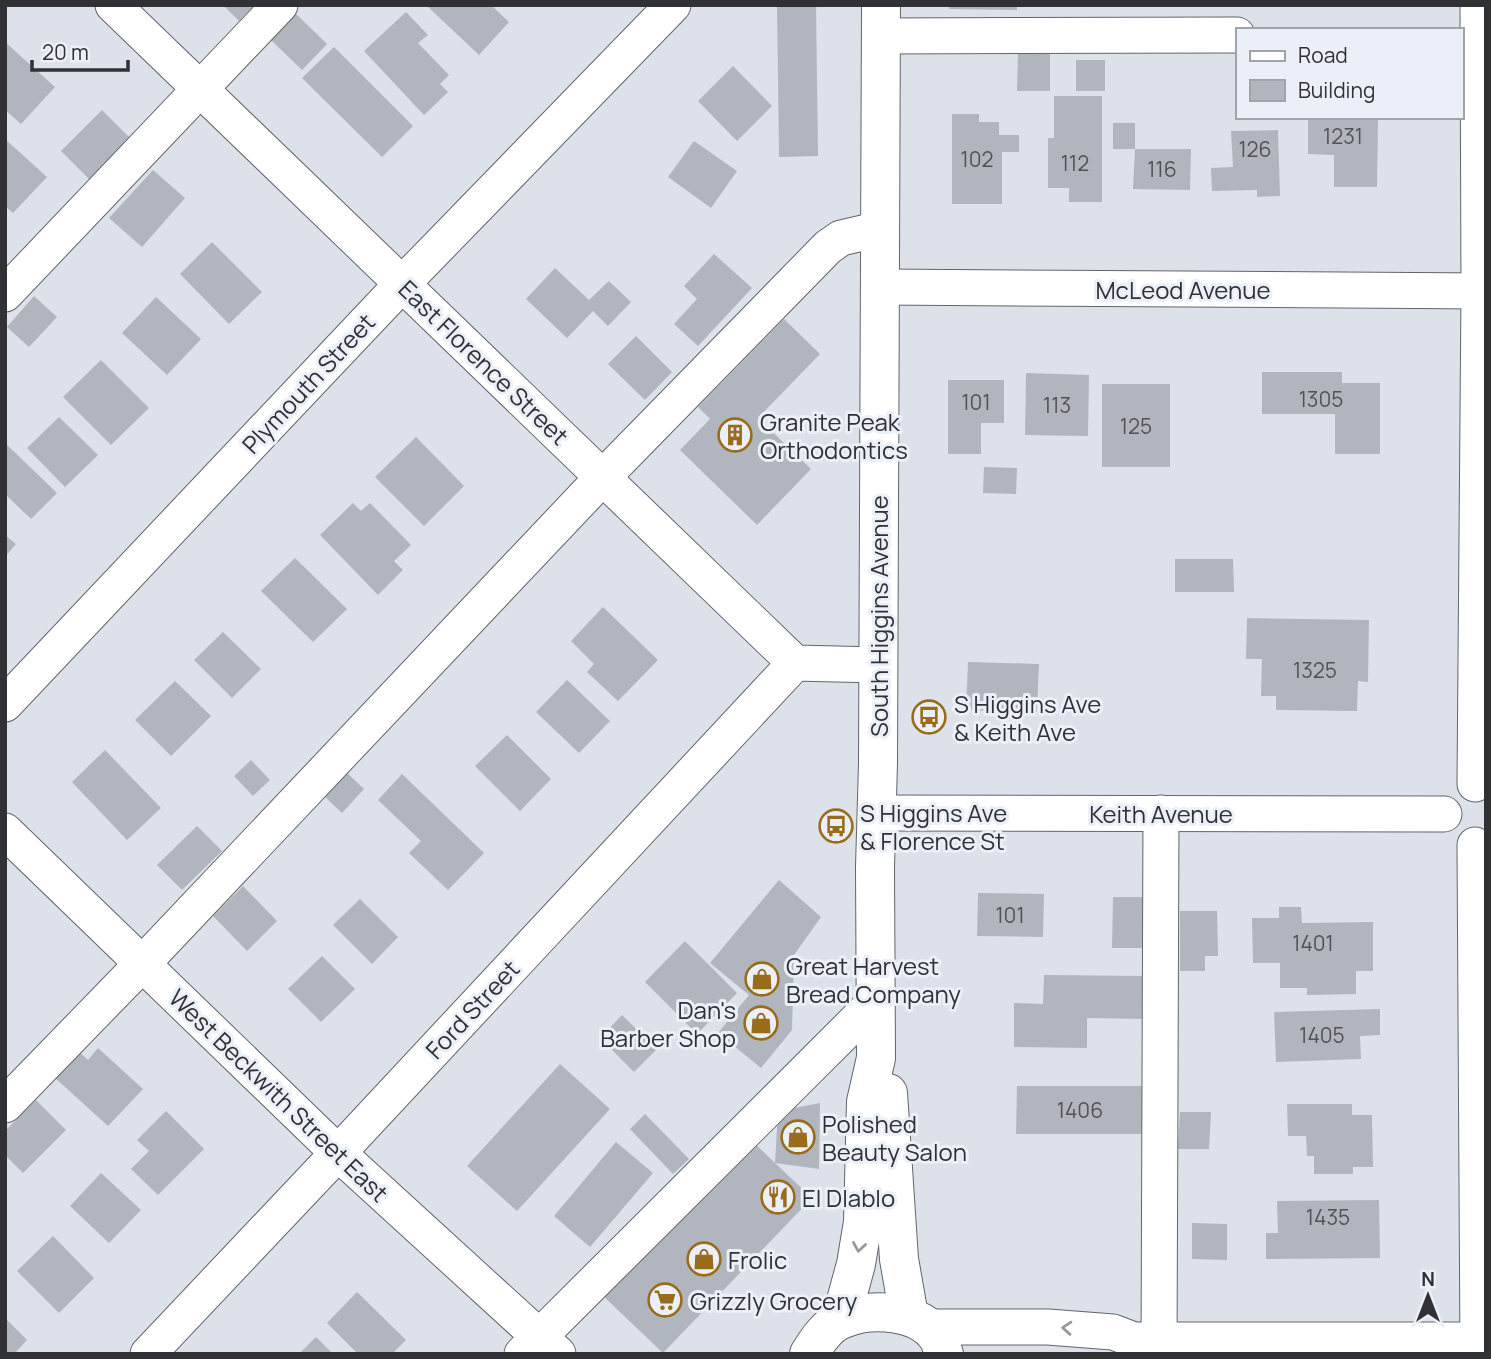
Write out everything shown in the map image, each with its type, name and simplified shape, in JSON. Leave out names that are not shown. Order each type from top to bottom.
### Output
[{"type":"main road","name":"South Higgins Avenue","points":[[841,1319],[856,1264],[863,1222],[866,1102],[876,1058],[881,21]]},
{"type":"main road","name":"South Higgins Avenue","points":[[876,1058],[888,1089],[899,1259],[927,1332]]},
{"type":"main road","points":[[810,1354],[824,1333],[841,1319],[864,1314],[887,1312],[927,1332]]},
{"type":"street","name":"East Florence Street","points":[[114,5],[795,663]]},
{"type":"street","points":[[5,295],[280,5]]},
{"type":"street","name":"Plymouth Street","points":[[5,704],[403,284],[673,5]]},
{"type":"street","points":[[881,21],[1236,34]]},
{"type":"street","points":[[1071,1354],[1150,1345],[1481,1344],[1480,843],[1463,842],[1455,838],[1448,830],[1444,814],[1451,794],[1469,784],[1480,786],[1483,291],[1476,27]]},
{"type":"street","points":[[5,1105],[603,477],[828,247],[841,238],[880,229]]},
{"type":"street","name":"McLeod Avenue","points":[[879,287],[1483,291]]},
{"type":"street","points":[[795,663],[877,665]]},
{"type":"street","name":"Ford Street","points":[[148,1354],[795,663]]},
{"type":"street","name":"Keith Avenue","points":[[878,813],[1444,814]]},
{"type":"street","points":[[1150,1345],[1161,813]]},
{"type":"street","name":"West Beckwith Street East","points":[[5,831],[540,1348]]},
{"type":"street","points":[[540,1348],[876,1001]]},
{"type":"street","points":[[927,1332],[1048,1327],[1113,1332],[1150,1345]]},
{"type":"building","points":[[223,5],[255,5],[239,21]]},
{"type":"building","points":[[426,5],[491,5],[509,22],[479,55]]},
{"type":"building","points":[[777,5],[816,5],[818,156],[779,157]]},
{"type":"building","points":[[949,5],[1017,5],[1017,10],[949,9]]},
{"type":"building","points":[[406,12],[428,35],[418,43],[449,75],[440,84],[448,92],[424,115],[364,51]]},
{"type":"building","points":[[296,14],[327,44],[302,70],[271,40]]},
{"type":"building","points":[[5,42],[55,87],[21,124],[5,110]]},
{"type":"building","points":[[334,47],[413,126],[382,157],[302,78]]},
{"type":"building","points":[[1018,50],[1050,51],[1050,91],[1017,91]]},
{"type":"building","points":[[1076,60],[1105,60],[1105,91],[1076,91]]},
{"type":"building","points":[[733,66],[772,106],[737,141],[698,101]]},
{"type":"building","points":[[1054,96],[1102,96],[1102,202],[1069,202],[1069,188],[1048,188],[1048,138],[1054,138]]},
{"type":"building","points":[[102,110],[132,140],[91,181],[61,151]]},
{"type":"building","points":[[952,114],[979,114],[979,122],[999,122],[999,135],[1019,135],[1019,152],[1002,152],[1002,204],[952,204]]},
{"type":"building","points":[[1308,119],[1378,119],[1377,187],[1334,187],[1334,155],[1308,154]]},
{"type":"building","points":[[1113,123],[1135,123],[1135,149],[1113,149]]},
{"type":"building","points":[[1278,130],[1280,196],[1257,197],[1257,190],[1212,191],[1211,168],[1233,167],[1231,131]]},
{"type":"building","points":[[5,139],[47,177],[13,213],[5,206]]},
{"type":"building","points":[[694,141],[737,171],[711,208],[668,177]]},
{"type":"building","points":[[1135,149],[1191,149],[1190,190],[1133,189]]},
{"type":"building","points":[[153,170],[185,198],[142,247],[109,218]]},
{"type":"building","points":[[212,242],[262,292],[229,324],[180,274]]},
{"type":"building","points":[[714,254],[752,288],[698,346],[674,324],[697,299],[684,286]]},
{"type":"building","points":[[555,268],[589,300],[609,281],[631,302],[608,326],[593,311],[567,338],[526,299]]},
{"type":"building","points":[[34,296],[57,317],[29,347],[7,327]]},
{"type":"building","points":[[156,297],[201,339],[167,375],[122,333]]},
{"type":"building","name":"Granite Peak Orthodontics","points":[[784,319],[820,354],[758,418],[811,469],[757,525],[680,450],[710,419],[698,407]]},
{"type":"building","points":[[636,336],[672,372],[645,400],[608,364]]},
{"type":"building","points":[[101,360],[149,408],[111,445],[63,397]]},
{"type":"building","points":[[1262,372],[1342,372],[1342,383],[1380,383],[1380,454],[1335,454],[1335,414],[1262,414]]},
{"type":"building","points":[[1026,373],[1089,375],[1088,436],[1025,435]]},
{"type":"building","points":[[948,380],[1004,380],[1004,423],[981,423],[981,454],[948,454]]},
{"type":"building","points":[[1102,384],[1170,384],[1170,467],[1102,467]]},
{"type":"building","points":[[59,417],[98,455],[65,487],[27,448]]},
{"type":"building","points":[[416,437],[464,486],[424,526],[375,477]]},
{"type":"building","points":[[5,443],[57,493],[31,519],[5,494]]},
{"type":"building","points":[[984,467],[1017,468],[1016,494],[983,493]]},
{"type":"building","points":[[353,503],[361,511],[370,503],[411,545],[394,561],[403,570],[378,595],[320,535]]},
{"type":"building","points":[[5,535],[16,544],[5,557]]},
{"type":"building","points":[[295,558],[347,609],[313,642],[261,591]]},
{"type":"building","points":[[1175,559],[1233,559],[1234,592],[1175,592]]},
{"type":"building","points":[[603,607],[658,660],[618,701],[587,672],[594,664],[571,641]]},
{"type":"building","points":[[1247,618],[1369,620],[1368,682],[1358,681],[1357,711],[1276,710],[1276,696],[1261,696],[1262,659],[1246,659]]},
{"type":"building","points":[[223,632],[261,669],[232,698],[194,660]]},
{"type":"building","points":[[968,662],[1039,664],[1037,712],[966,710]]},
{"type":"building","points":[[567,680],[610,721],[579,753],[536,712]]},
{"type":"building","points":[[175,681],[211,716],[171,756],[135,720]]},
{"type":"building","points":[[507,735],[551,779],[520,811],[475,766]]},
{"type":"building","points":[[105,750],[161,808],[127,840],[72,782]]},
{"type":"building","points":[[251,760],[270,780],[253,796],[234,776]]},
{"type":"building","points":[[344,770],[364,789],[342,813],[321,793]]},
{"type":"building","points":[[402,774],[484,853],[448,890],[409,853],[421,841],[378,800]]},
{"type":"building","points":[[197,826],[222,851],[182,890],[157,865]]},
{"type":"building","name":"Great Harvest Bread Company","points":[[779,880],[821,917],[794,955],[792,1030],[761,1068],[718,1033],[749,995],[710,963]]},
{"type":"building","points":[[243,886],[277,921],[247,951],[213,916]]},
{"type":"building","points":[[978,893],[1044,894],[1043,937],[977,936]]},
{"type":"building","points":[[1113,897],[1144,897],[1144,948],[1112,948]]},
{"type":"building","points":[[360,899],[398,937],[372,964],[333,925]]},
{"type":"building","points":[[1279,907],[1301,907],[1302,923],[1373,922],[1373,971],[1356,971],[1356,994],[1307,995],[1307,988],[1280,988],[1280,963],[1253,963],[1252,918],[1279,918]]},
{"type":"building","points":[[1180,911],[1217,911],[1218,956],[1205,956],[1205,971],[1180,971]]},
{"type":"building","points":[[685,941],[737,993],[697,1034],[645,982]]},
{"type":"building","points":[[322,956],[355,989],[321,1022],[288,989]]},
{"type":"building","points":[[1044,975],[1147,976],[1147,1019],[1087,1018],[1087,1048],[1014,1047],[1014,1003],[1043,1004]]},
{"type":"building","points":[[1380,1009],[1380,1035],[1360,1036],[1361,1059],[1276,1062],[1274,1012]]},
{"type":"building","points":[[622,1015],[657,1049],[634,1072],[600,1038]]},
{"type":"building","points":[[98,1048],[143,1089],[108,1126],[54,1077],[78,1051],[88,1060]]},
{"type":"building","points":[[560,1064],[610,1109],[517,1211],[467,1166]]},
{"type":"building","points":[[1017,1086],[1143,1086],[1143,1134],[1016,1134]]},
{"type":"building","points":[[36,1100],[66,1130],[23,1173],[5,1155],[5,1131]]},
{"type":"building","name":"Polished Beauty Salon","points":[[820,1103],[819,1169],[775,1163],[778,1111]]},
{"type":"building","points":[[1287,1104],[1352,1104],[1352,1115],[1372,1115],[1373,1167],[1353,1167],[1353,1174],[1314,1174],[1314,1156],[1307,1156],[1306,1136],[1288,1136]]},
{"type":"building","points":[[166,1111],[204,1149],[158,1195],[131,1169],[149,1151],[137,1140]]},
{"type":"building","points":[[1180,1112],[1211,1112],[1209,1149],[1178,1149]]},
{"type":"building","points":[[645,1114],[689,1159],[673,1174],[630,1129]]},
{"type":"building","points":[[749,1138],[812,1198],[663,1353],[600,1293]]},
{"type":"building","points":[[616,1142],[653,1173],[590,1247],[554,1216]]},
{"type":"building","points":[[101,1173],[141,1210],[109,1243],[70,1206]]},
{"type":"building","points":[[1379,1200],[1380,1258],[1266,1259],[1266,1233],[1278,1233],[1277,1201]]},
{"type":"building","points":[[1192,1223],[1227,1224],[1227,1260],[1192,1259]]},
{"type":"building","points":[[53,1236],[94,1278],[59,1313],[17,1271]]},
{"type":"building","points":[[357,1292],[406,1340],[392,1354],[358,1354],[327,1323]]},
{"type":"building","points":[[5,1318],[27,1340],[14,1354],[5,1354]]},
{"type":"building","points":[[316,1337],[333,1354],[299,1354]]},
{"type":"place","name":"Granite Peak Orthodontics","points":[[735,435]]},
{"type":"place","name":"S Higgins Ave & Keith Ave","points":[[929,717]]},
{"type":"place","name":"S Higgins Ave & Florence St","points":[[836,826]]},
{"type":"place","name":"Great Harvest Bread Company","points":[[762,979]]},
{"type":"place","name":"Dan's Barber Shop","points":[[761,1023]]},
{"type":"place","name":"Polished Beauty Salon","points":[[798,1137]]},
{"type":"place","name":"El DIablo","points":[[778,1197]]},
{"type":"place","name":"Frolic","points":[[704,1259]]},
{"type":"place","name":"Grizzly Grocery","points":[[665,1300]]}]
